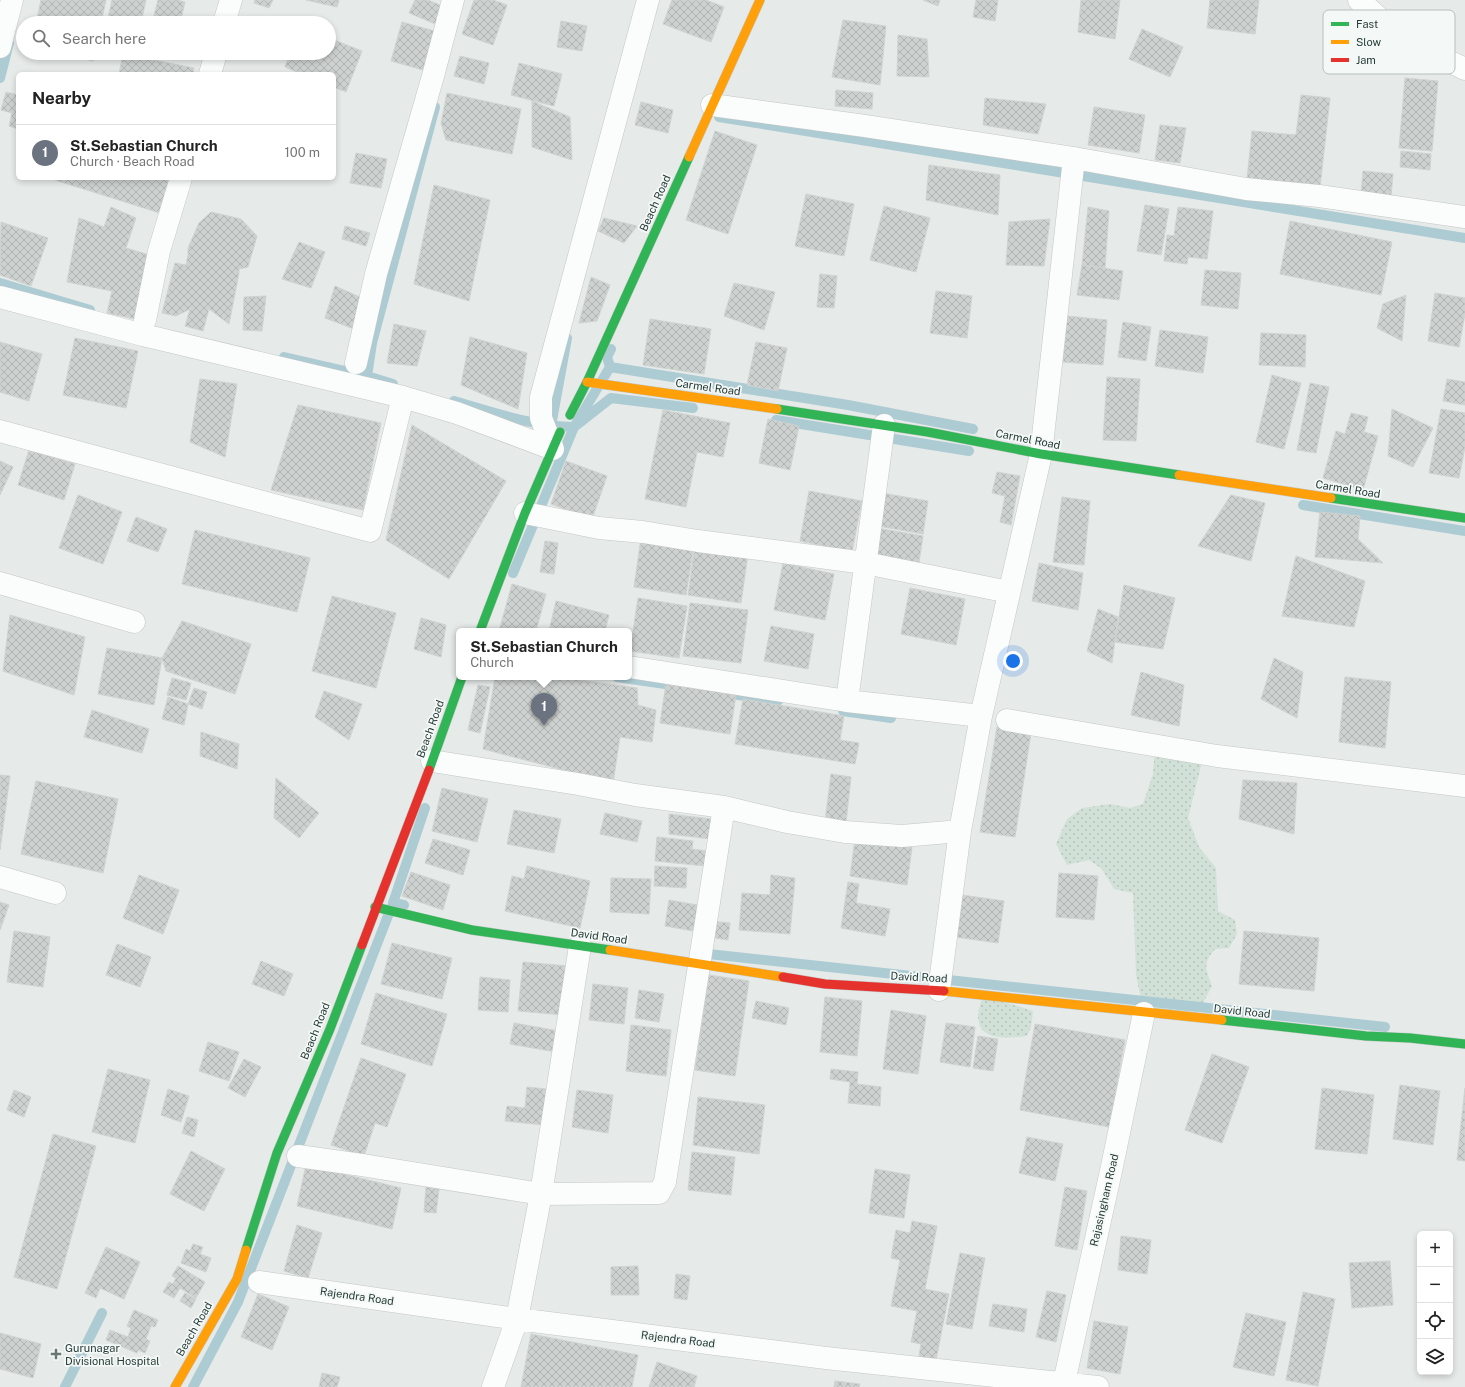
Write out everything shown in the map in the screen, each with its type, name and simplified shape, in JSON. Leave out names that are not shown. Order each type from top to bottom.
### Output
[{"type":"street","points":[[0,47],[12,0]]},
{"type":"street","points":[[226,16],[231,0]]},
{"type":"street","points":[[356,363],[376,274],[425,107],[453,0]]},
{"type":"street","points":[[557,441],[541,418],[541,397],[648,0]]},
{"type":"street","name":"Beach Road","points":[[570,415],[587,382],[760,0]]},
{"type":"street","points":[[1359,0],[1370,10]]},
{"type":"street","points":[[211,72],[214,60]]},
{"type":"street","points":[[1455,64],[1465,69]]},
{"type":"street","points":[[712,105],[865,126],[1074,158],[1246,189],[1319,196],[1465,217]]},
{"type":"street","points":[[939,990],[960,831],[981,716],[1041,454],[1074,158]]},
{"type":"street","points":[[146,320],[159,251],[180,180]]},
{"type":"street","points":[[0,297],[143,335],[403,397],[557,441]]},
{"type":"street","name":"Carmel Road","points":[[587,382],[884,425],[1041,454],[1465,518]]},
{"type":"street","points":[[0,431],[370,530],[403,397]]},
{"type":"street","points":[[847,701],[884,425]]},
{"type":"street","points":[[481,628],[525,513],[557,441]]},
{"type":"street","points":[[525,513],[599,528],[644,532],[698,541],[865,563],[1009,592]]},
{"type":"street","points":[[0,583],[134,622]]},
{"type":"street","points":[[632,667],[847,701],[981,716]]},
{"type":"street","name":"Beach Road","points":[[175,1387],[236,1279],[277,1153],[330,1029],[375,907],[432,761],[461,680]]},
{"type":"street","points":[[1007,720],[1217,756],[1465,786]]},
{"type":"street","points":[[432,761],[578,784],[635,795],[724,807],[787,822],[845,832],[902,836],[960,831]]},
{"type":"street","points":[[298,1156],[541,1194],[659,1193],[665,1182],[724,807]]},
{"type":"street","points":[[0,876],[55,893]]},
{"type":"street","name":"David Road","points":[[375,907],[472,930],[699,963],[825,984],[939,990],[1366,1036],[1410,1038],[1465,1044]]},
{"type":"street","points":[[493,1387],[517,1318],[541,1194],[580,946]]},
{"type":"street","name":"Rajasingham Road","points":[[1063,1385],[1111,1171],[1144,1013]]},
{"type":"street","name":"Rajendra Road","points":[[259,1282],[517,1318],[826,1358],[1063,1385],[1098,1387]]},
{"type":"shaded area","points":[[1155,746],[1204,754],[1188,818],[1199,847],[1216,868],[1218,911],[1235,920],[1237,934],[1229,948],[1215,949],[1208,959],[1206,967],[1212,986],[1195,1018],[1144,1013],[1136,975],[1133,893],[1114,889],[1102,869],[1089,860],[1067,865],[1056,844],[1067,819],[1082,808],[1110,804],[1130,808],[1143,804],[1153,774]]},
{"type":"shaded area","points":[[983,995],[1033,1011],[1031,1027],[1027,1036],[1007,1038],[993,1036],[986,1033],[982,1029],[978,1020]]},
{"type":"building","points":[[41,0],[106,0],[103,16],[38,16]]},
{"type":"building","points":[[112,0],[146,0],[143,16],[109,16]]},
{"type":"building","points":[[158,0],[177,0],[185,2],[182,16],[154,16]]},
{"type":"building","points":[[255,0],[273,0],[269,8],[254,3]]},
{"type":"building","points":[[306,0],[339,0],[337,7]]},
{"type":"building","points":[[415,0],[428,0],[447,8],[440,26],[409,13]]},
{"type":"building","points":[[474,0],[493,0],[507,5],[493,45],[462,34]]},
{"type":"building","points":[[672,0],[706,0],[724,7],[711,42],[663,24]]},
{"type":"building","points":[[923,0],[940,0],[938,6]]},
{"type":"building","points":[[976,0],[998,0],[995,21],[973,17]]},
{"type":"building","points":[[1081,0],[1120,0],[1115,39],[1078,32]]},
{"type":"building","points":[[1210,0],[1259,0],[1255,34],[1207,28]]},
{"type":"building","points":[[843,20],[886,26],[880,85],[832,77]]},
{"type":"building","points":[[561,21],[587,26],[582,51],[557,47]]},
{"type":"building","points":[[402,22],[438,32],[427,71],[391,61]]},
{"type":"building","points":[[1142,29],[1183,47],[1170,77],[1129,59]]},
{"type":"building","points":[[898,35],[927,39],[929,77],[897,76]]},
{"type":"building","points":[[336,41],[362,51],[346,92],[336,88],[336,72],[297,72],[285,67],[288,60],[336,60]]},
{"type":"building","points":[[460,56],[489,63],[484,84],[454,76]]},
{"type":"building","points":[[122,60],[153,60],[194,68],[193,72],[119,72]]},
{"type":"building","points":[[519,63],[562,74],[554,106],[511,95]]},
{"type":"building","points":[[1405,78],[1438,81],[1432,151],[1399,148]]},
{"type":"building","points":[[836,90],[873,93],[872,109],[835,106]]},
{"type":"building","points":[[6,92],[16,94],[16,128],[9,126],[12,113],[1,110]]},
{"type":"building","points":[[447,93],[521,109],[512,154],[446,140],[441,123]]},
{"type":"building","points":[[1301,95],[1330,98],[1319,196],[1246,189],[1252,131],[1296,135]]},
{"type":"building","points":[[985,98],[1046,104],[1038,134],[983,125]]},
{"type":"building","points":[[532,101],[570,117],[572,160],[532,147]]},
{"type":"building","points":[[641,102],[673,110],[668,133],[635,125]]},
{"type":"building","points":[[1094,107],[1145,115],[1139,153],[1088,145]]},
{"type":"building","points":[[1160,125],[1186,128],[1180,163],[1155,160]]},
{"type":"building","points":[[715,131],[757,145],[728,234],[686,220]]},
{"type":"building","points":[[1401,151],[1431,154],[1430,170],[1400,167]]},
{"type":"building","points":[[356,153],[387,159],[381,188],[350,183]]},
{"type":"building","points":[[929,165],[1000,175],[998,215],[926,200]]},
{"type":"building","points":[[1363,171],[1393,174],[1391,197],[1361,194]]},
{"type":"building","points":[[55,180],[173,180],[163,214]]},
{"type":"building","points":[[434,185],[490,200],[469,301],[414,284]]},
{"type":"building","points":[[806,194],[854,204],[844,256],[795,246]]},
{"type":"building","points":[[1145,205],[1169,209],[1161,255],[1137,251]]},
{"type":"building","points":[[884,206],[930,218],[916,272],[870,260]]},
{"type":"building","points":[[111,207],[136,218],[126,248],[153,256],[135,319],[107,313],[112,291],[67,282],[79,218],[104,227]]},
{"type":"building","points":[[1088,207],[1109,211],[1105,268],[1082,265]]},
{"type":"building","points":[[1178,207],[1213,211],[1207,259],[1188,257],[1187,264],[1164,261],[1167,235],[1174,236]]},
{"type":"building","points":[[211,212],[241,219],[257,236],[248,267],[239,269],[229,324],[209,309],[203,331],[185,326],[190,309],[176,316],[162,313],[175,263],[186,265],[188,248],[199,223]]},
{"type":"building","points":[[604,218],[637,226],[624,243],[598,231]]},
{"type":"building","points":[[1050,219],[1044,266],[1006,265],[1009,222]]},
{"type":"building","points":[[1290,221],[1392,242],[1381,295],[1280,274]]},
{"type":"building","points":[[1,222],[48,238],[31,286],[0,275]]},
{"type":"building","points":[[345,226],[370,233],[366,246],[342,239]]},
{"type":"building","points":[[299,242],[325,252],[311,288],[282,279]]},
{"type":"building","points":[[1082,265],[1123,271],[1119,300],[1077,295]]},
{"type":"building","points":[[1205,270],[1241,273],[1238,309],[1201,305]]},
{"type":"building","points":[[820,274],[837,276],[834,308],[817,307]]},
{"type":"building","points":[[591,277],[610,285],[597,321],[579,323]]},
{"type":"building","points":[[734,283],[775,292],[764,330],[724,316]]},
{"type":"building","points":[[335,286],[362,298],[354,329],[325,318]]},
{"type":"building","points":[[936,291],[972,296],[967,338],[930,333]]},
{"type":"building","points":[[1435,293],[1465,298],[1465,314],[1459,347],[1428,341]]},
{"type":"building","points":[[1406,295],[1402,341],[1377,328],[1383,304]]},
{"type":"building","points":[[266,296],[262,331],[243,330],[244,297]]},
{"type":"building","points":[[1067,316],[1107,320],[1103,365],[1063,362]]},
{"type":"building","points":[[650,319],[711,329],[704,374],[643,365]]},
{"type":"building","points":[[1123,322],[1151,327],[1146,361],[1118,357]]},
{"type":"building","points":[[394,324],[426,331],[417,366],[387,363]]},
{"type":"building","points":[[1160,330],[1208,337],[1203,373],[1155,366]]},
{"type":"building","points":[[1261,333],[1306,335],[1305,367],[1259,365]]},
{"type":"building","points":[[470,337],[527,353],[518,409],[461,385]]},
{"type":"building","points":[[75,338],[138,351],[126,408],[63,395]]},
{"type":"building","points":[[0,342],[42,354],[29,401],[0,392]]},
{"type":"building","points":[[756,342],[787,348],[778,391],[747,385]]},
{"type":"building","points":[[1272,375],[1301,383],[1284,449],[1256,442]]},
{"type":"building","points":[[1107,377],[1140,379],[1136,441],[1103,440]]},
{"type":"building","points":[[200,379],[237,384],[225,457],[190,442]]},
{"type":"building","points":[[1447,379],[1465,382],[1465,405],[1443,401]]},
{"type":"building","points":[[1310,383],[1329,387],[1316,453],[1297,450]]},
{"type":"building","points":[[298,405],[381,423],[363,510],[271,490]]},
{"type":"building","points":[[1392,409],[1433,428],[1413,467],[1388,456]]},
{"type":"building","points":[[1441,409],[1465,413],[1465,447],[1459,478],[1429,473]]},
{"type":"building","points":[[663,410],[730,423],[723,457],[697,452],[686,507],[645,499]]},
{"type":"building","points":[[1351,413],[1368,417],[1364,432],[1378,436],[1363,490],[1323,478],[1336,431],[1345,434]]},
{"type":"building","points":[[768,419],[799,426],[790,470],[759,463]]},
{"type":"building","points":[[412,425],[506,481],[449,579],[386,540]]},
{"type":"building","points":[[29,450],[75,464],[64,500],[18,485]]},
{"type":"building","points":[[0,461],[13,467],[0,495]]},
{"type":"building","points":[[566,461],[607,476],[592,519],[551,504]]},
{"type":"building","points":[[997,472],[1020,476],[1011,525],[1000,522],[1005,496],[992,493]]},
{"type":"building","points":[[809,491],[862,501],[852,552],[800,541]]},
{"type":"building","points":[[882,493],[928,501],[923,534],[878,526]]},
{"type":"building","points":[[78,495],[122,512],[103,564],[59,548]]},
{"type":"building","points":[[1231,495],[1265,503],[1251,561],[1198,546]]},
{"type":"building","points":[[1062,497],[1090,501],[1084,565],[1053,562]]},
{"type":"building","points":[[1320,512],[1360,516],[1358,539],[1383,563],[1315,557]]},
{"type":"building","points":[[136,517],[167,529],[158,552],[127,541]]},
{"type":"building","points":[[877,528],[923,536],[918,569],[872,561]]},
{"type":"building","points":[[195,530],[310,558],[297,612],[182,584]]},
{"type":"building","points":[[641,538],[694,545],[686,595],[634,587]]},
{"type":"building","points":[[545,541],[558,543],[554,574],[540,572]]},
{"type":"building","points":[[695,545],[748,554],[741,603],[688,595]]},
{"type":"building","points":[[1296,556],[1365,581],[1354,627],[1282,616]]},
{"type":"building","points":[[783,563],[834,574],[825,620],[774,610]]},
{"type":"building","points":[[1039,563],[1083,573],[1078,610],[1032,601]]},
{"type":"building","points":[[512,584],[546,594],[537,628],[500,628]]},
{"type":"building","points":[[1124,585],[1175,598],[1163,649],[1115,642]]},
{"type":"building","points":[[910,588],[965,599],[956,645],[901,634]]},
{"type":"building","points":[[332,596],[396,613],[376,688],[312,671]]},
{"type":"building","points":[[638,598],[687,606],[679,658],[632,651],[632,638]]},
{"type":"building","points":[[556,601],[609,615],[606,628],[550,628]]},
{"type":"building","points":[[690,603],[748,610],[741,663],[683,656]]},
{"type":"building","points":[[1098,609],[1118,617],[1112,663],[1087,651]]},
{"type":"building","points":[[10,615],[85,637],[74,695],[3,671]]},
{"type":"building","points":[[421,618],[446,625],[441,657],[414,649]]},
{"type":"building","points":[[182,621],[251,644],[235,694],[166,671],[162,658]]},
{"type":"building","points":[[771,626],[814,634],[808,669],[764,661]]},
{"type":"building","points":[[107,648],[162,658],[154,705],[98,694]]},
{"type":"building","points":[[1274,658],[1303,672],[1297,718],[1261,699]]},
{"type":"building","points":[[1141,672],[1184,685],[1179,726],[1131,715]]},
{"type":"building","points":[[1345,677],[1391,682],[1385,748],[1339,742]]},
{"type":"building","points":[[172,678],[191,683],[186,700],[167,695]]},
{"type":"building","points":[[494,680],[580,680],[637,688],[638,705],[656,710],[652,742],[620,737],[613,783],[483,749]]},
{"type":"building","points":[[666,684],[736,695],[730,734],[660,723]]},
{"type":"building","points":[[478,685],[490,687],[480,733],[468,730]]},
{"type":"building","points":[[194,688],[207,692],[202,709],[188,704]]},
{"type":"building","points":[[324,691],[362,704],[349,740],[315,717]]},
{"type":"building","points":[[168,697],[188,704],[184,725],[162,719]]},
{"type":"building","points":[[743,699],[844,716],[840,740],[859,743],[855,764],[735,744]]},
{"type":"building","points":[[92,710],[149,729],[142,753],[84,737]]},
{"type":"building","points":[[997,727],[1031,733],[1015,837],[980,832]]},
{"type":"building","points":[[201,732],[239,744],[237,769],[200,756]]},
{"type":"building","points":[[831,774],[851,777],[846,823],[825,821]]},
{"type":"building","points":[[0,775],[10,776],[0,850]]},
{"type":"building","points":[[276,778],[319,813],[299,838],[274,818]]},
{"type":"building","points":[[1243,780],[1297,783],[1294,834],[1239,819]]},
{"type":"building","points":[[36,781],[118,799],[103,873],[21,854]]},
{"type":"building","points":[[442,788],[488,799],[477,842],[432,831]]},
{"type":"building","points":[[514,810],[561,819],[554,853],[507,844]]},
{"type":"building","points":[[605,813],[642,821],[637,842],[600,834]]},
{"type":"building","points":[[669,814],[712,819],[711,839],[669,834]]},
{"type":"building","points":[[657,837],[693,841],[692,849],[707,851],[706,866],[655,861]]},
{"type":"building","points":[[433,839],[470,850],[463,875],[425,863]]},
{"type":"building","points":[[855,839],[912,847],[907,885],[850,876]]},
{"type":"building","points":[[527,866],[590,881],[580,928],[505,911],[512,876],[524,879]]},
{"type":"building","points":[[655,866],[687,868],[686,888],[654,886]]},
{"type":"building","points":[[411,872],[450,885],[443,910],[402,896]]},
{"type":"building","points":[[1059,873],[1098,876],[1094,920],[1056,917]]},
{"type":"building","points":[[139,875],[179,890],[163,934],[123,918]]},
{"type":"building","points":[[771,875],[795,878],[790,934],[739,930],[742,893],[770,895]]},
{"type":"building","points":[[611,878],[651,879],[649,914],[610,912]]},
{"type":"building","points":[[848,882],[859,884],[856,903],[890,909],[885,936],[841,928]]},
{"type":"building","points":[[962,895],[1004,901],[998,943],[955,937]]},
{"type":"building","points":[[669,900],[703,906],[699,932],[665,926]]},
{"type":"building","points":[[0,902],[9,905],[0,930]]},
{"type":"building","points":[[710,921],[730,923],[728,940],[709,937]]},
{"type":"building","points":[[14,931],[50,937],[43,987],[7,982]]},
{"type":"building","points":[[1244,931],[1319,938],[1314,991],[1239,984]]},
{"type":"building","points":[[392,943],[452,958],[442,999],[381,984]]},
{"type":"building","points":[[117,944],[151,957],[140,987],[106,975]]},
{"type":"building","points":[[261,961],[293,974],[284,996],[252,984]]},
{"type":"building","points":[[523,962],[568,966],[564,1015],[518,1011]]},
{"type":"building","points":[[709,975],[749,981],[735,1076],[695,1070]]},
{"type":"building","points":[[480,977],[510,980],[508,1012],[478,1010]]},
{"type":"building","points":[[593,984],[628,988],[624,1024],[589,1020]]},
{"type":"building","points":[[639,990],[664,994],[659,1022],[635,1018]]},
{"type":"building","points":[[376,993],[447,1014],[432,1066],[361,1044]]},
{"type":"building","points":[[825,997],[862,1001],[857,1056],[820,1052]]},
{"type":"building","points":[[756,1001],[789,1008],[786,1025],[752,1018]]},
{"type":"building","points":[[891,1010],[926,1016],[918,1074],[883,1069]]},
{"type":"building","points":[[514,1023],[559,1031],[556,1052],[510,1044]]},
{"type":"building","points":[[946,1023],[975,1027],[970,1067],[940,1062]]},
{"type":"building","points":[[1035,1024],[1125,1040],[1109,1127],[1020,1110]]},
{"type":"building","points":[[631,1025],[671,1030],[666,1076],[626,1071]]},
{"type":"building","points":[[978,1036],[998,1039],[993,1071],[973,1068]]},
{"type":"building","points":[[208,1042],[239,1052],[229,1081],[199,1071]]},
{"type":"building","points":[[1212,1054],[1249,1067],[1222,1143],[1185,1130]]},
{"type":"building","points":[[361,1058],[406,1074],[387,1127],[375,1123],[364,1156],[331,1145]]},
{"type":"building","points":[[244,1059],[261,1067],[245,1097],[228,1088]]},
{"type":"building","points":[[108,1069],[150,1080],[135,1143],[92,1132]]},
{"type":"building","points":[[831,1069],[858,1072],[857,1084],[881,1087],[880,1106],[848,1103],[850,1082],[830,1079]]},
{"type":"building","points":[[1400,1085],[1440,1091],[1433,1145],[1393,1139]]},
{"type":"building","points":[[527,1087],[546,1089],[543,1125],[505,1121],[507,1106],[525,1108]]},
{"type":"building","points":[[1322,1088],[1374,1095],[1367,1154],[1315,1149]]},
{"type":"building","points":[[1465,1088],[1465,1161],[1457,1160]]},
{"type":"building","points":[[168,1089],[189,1096],[181,1122],[161,1115]]},
{"type":"building","points":[[14,1090],[31,1097],[24,1117],[7,1110]]},
{"type":"building","points":[[577,1090],[613,1095],[608,1133],[572,1127]]},
{"type":"building","points":[[698,1097],[765,1105],[759,1154],[693,1145]]},
{"type":"building","points":[[187,1117],[198,1120],[194,1137],[182,1133]]},
{"type":"building","points":[[53,1134],[96,1146],[57,1289],[14,1277]]},
{"type":"building","points":[[1027,1137],[1063,1144],[1055,1181],[1019,1173]]},
{"type":"building","points":[[191,1151],[225,1169],[204,1211],[170,1194]]},
{"type":"building","points":[[692,1152],[735,1157],[731,1195],[688,1190]]},
{"type":"building","points":[[306,1165],[401,1188],[392,1229],[297,1206]]},
{"type":"building","points":[[875,1169],[910,1175],[904,1218],[869,1213]]},
{"type":"building","points":[[426,1187],[439,1189],[436,1213],[424,1212]]},
{"type":"building","points":[[1065,1187],[1087,1191],[1077,1250],[1055,1246]]},
{"type":"building","points":[[912,1221],[937,1226],[925,1289],[949,1294],[936,1360],[919,1356],[921,1344],[911,1342],[917,1311],[891,1306],[900,1260],[891,1258],[896,1230],[910,1233]]},
{"type":"building","points":[[297,1225],[322,1233],[308,1278],[284,1271]]},
{"type":"building","points":[[1121,1236],[1151,1240],[1147,1274],[1118,1270]]},
{"type":"building","points":[[193,1244],[203,1247],[200,1254],[211,1258],[206,1272],[181,1263],[186,1249],[190,1251]]},
{"type":"building","points":[[106,1247],[140,1262],[124,1299],[100,1288],[96,1298],[85,1293]]},
{"type":"building","points":[[960,1253],[985,1258],[972,1329],[946,1324]]},
{"type":"building","points":[[1390,1261],[1393,1305],[1352,1308],[1349,1263]]},
{"type":"building","points":[[178,1266],[205,1282],[196,1298],[180,1288],[174,1298],[163,1292],[169,1282],[173,1284],[176,1278],[172,1276]]},
{"type":"building","points":[[638,1266],[639,1295],[611,1295],[611,1267]]},
{"type":"building","points":[[676,1274],[690,1276],[687,1300],[674,1298]]},
{"type":"building","points":[[1047,1291],[1066,1295],[1056,1342],[1036,1337]]},
{"type":"building","points":[[1303,1292],[1335,1299],[1318,1386],[1286,1380]]},
{"type":"building","points":[[185,1293],[196,1299],[191,1308],[180,1301]]},
{"type":"building","points":[[258,1294],[289,1307],[272,1350],[241,1337]]},
{"type":"building","points":[[993,1304],[1027,1309],[1024,1332],[989,1326]]},
{"type":"building","points":[[134,1310],[158,1320],[155,1327],[151,1326],[146,1339],[150,1341],[145,1353],[138,1350],[137,1353],[106,1340],[110,1330],[128,1337],[131,1328],[127,1326]]},
{"type":"building","points":[[1246,1313],[1286,1322],[1274,1376],[1233,1367]]},
{"type":"building","points":[[1094,1321],[1128,1327],[1120,1374],[1087,1368]]},
{"type":"building","points":[[0,1333],[41,1344],[33,1378],[0,1369]]},
{"type":"building","points":[[531,1334],[638,1355],[632,1387],[521,1387]]},
{"type":"building","points":[[657,1362],[697,1376],[694,1387],[649,1387]]},
{"type":"building","points":[[322,1373],[340,1377],[337,1387],[319,1387]]},
{"type":"building","points":[[835,1381],[860,1384],[859,1387],[834,1387]]},
{"type":"waterway","points":[[0,78],[9,43]]},
{"type":"waterway","points":[[367,376],[372,343],[435,107]]},
{"type":"waterway","points":[[719,117],[1465,238]]},
{"type":"waterway","points":[[0,283],[90,310]]},
{"type":"waterway","points":[[551,426],[567,338]]},
{"type":"waterway","points":[[454,401],[528,421],[574,427],[610,367],[607,357],[611,349]]},
{"type":"waterway","points":[[284,357],[367,376],[393,384]]},
{"type":"waterway","points":[[610,367],[848,405],[973,429]]},
{"type":"waterway","points":[[513,573],[574,427],[611,398],[693,408]]},
{"type":"waterway","points":[[776,420],[969,451]]},
{"type":"waterway","points":[[1303,505],[1465,531]]},
{"type":"waterway","points":[[632,679],[679,686]]},
{"type":"waterway","points":[[719,692],[778,701]]},
{"type":"waterway","points":[[843,711],[891,718]]},
{"type":"waterway","points":[[404,905],[393,903],[425,808]]},
{"type":"waterway","points":[[193,1387],[238,1302],[391,908]]},
{"type":"waterway","points":[[699,953],[1385,1027]]},
{"type":"waterway","points":[[65,1387],[102,1313]]},
{"type":"traffic: fast","points":[[570,415],[587,382],[689,157]]},
{"type":"traffic: fast","points":[[777,409],[928,432],[1041,454],[1179,475]]},
{"type":"traffic: fast","points":[[481,628],[525,513],[560,432]]},
{"type":"traffic: fast","points":[[1331,498],[1465,518]]},
{"type":"traffic: fast","points":[[429,770],[461,680]]},
{"type":"traffic: fast","points":[[375,907],[472,930],[610,950]]},
{"type":"traffic: fast","points":[[246,1250],[277,1153],[330,1029],[362,945]]},
{"type":"traffic: fast","points":[[1222,1020],[1366,1036],[1410,1038],[1465,1044]]},
{"type":"traffic: slow","points":[[689,157],[760,0]]},
{"type":"traffic: slow","points":[[587,382],[777,409]]},
{"type":"traffic: slow","points":[[1179,475],[1331,498]]},
{"type":"traffic: slow","points":[[610,950],[783,977]]},
{"type":"traffic: slow","points":[[944,991],[1222,1020]]},
{"type":"traffic: slow","points":[[175,1387],[237,1279],[246,1250]]},
{"type":"traffic: jam","points":[[362,945],[429,770]]},
{"type":"traffic: jam","points":[[783,977],[825,984],[944,991]]},
{"type":"place","name":"St.Sebastian Church","points":[[544,726]]},
{"type":"place","name":"Gurunagar Divisional Hospital","points":[[56,1354]]}]
